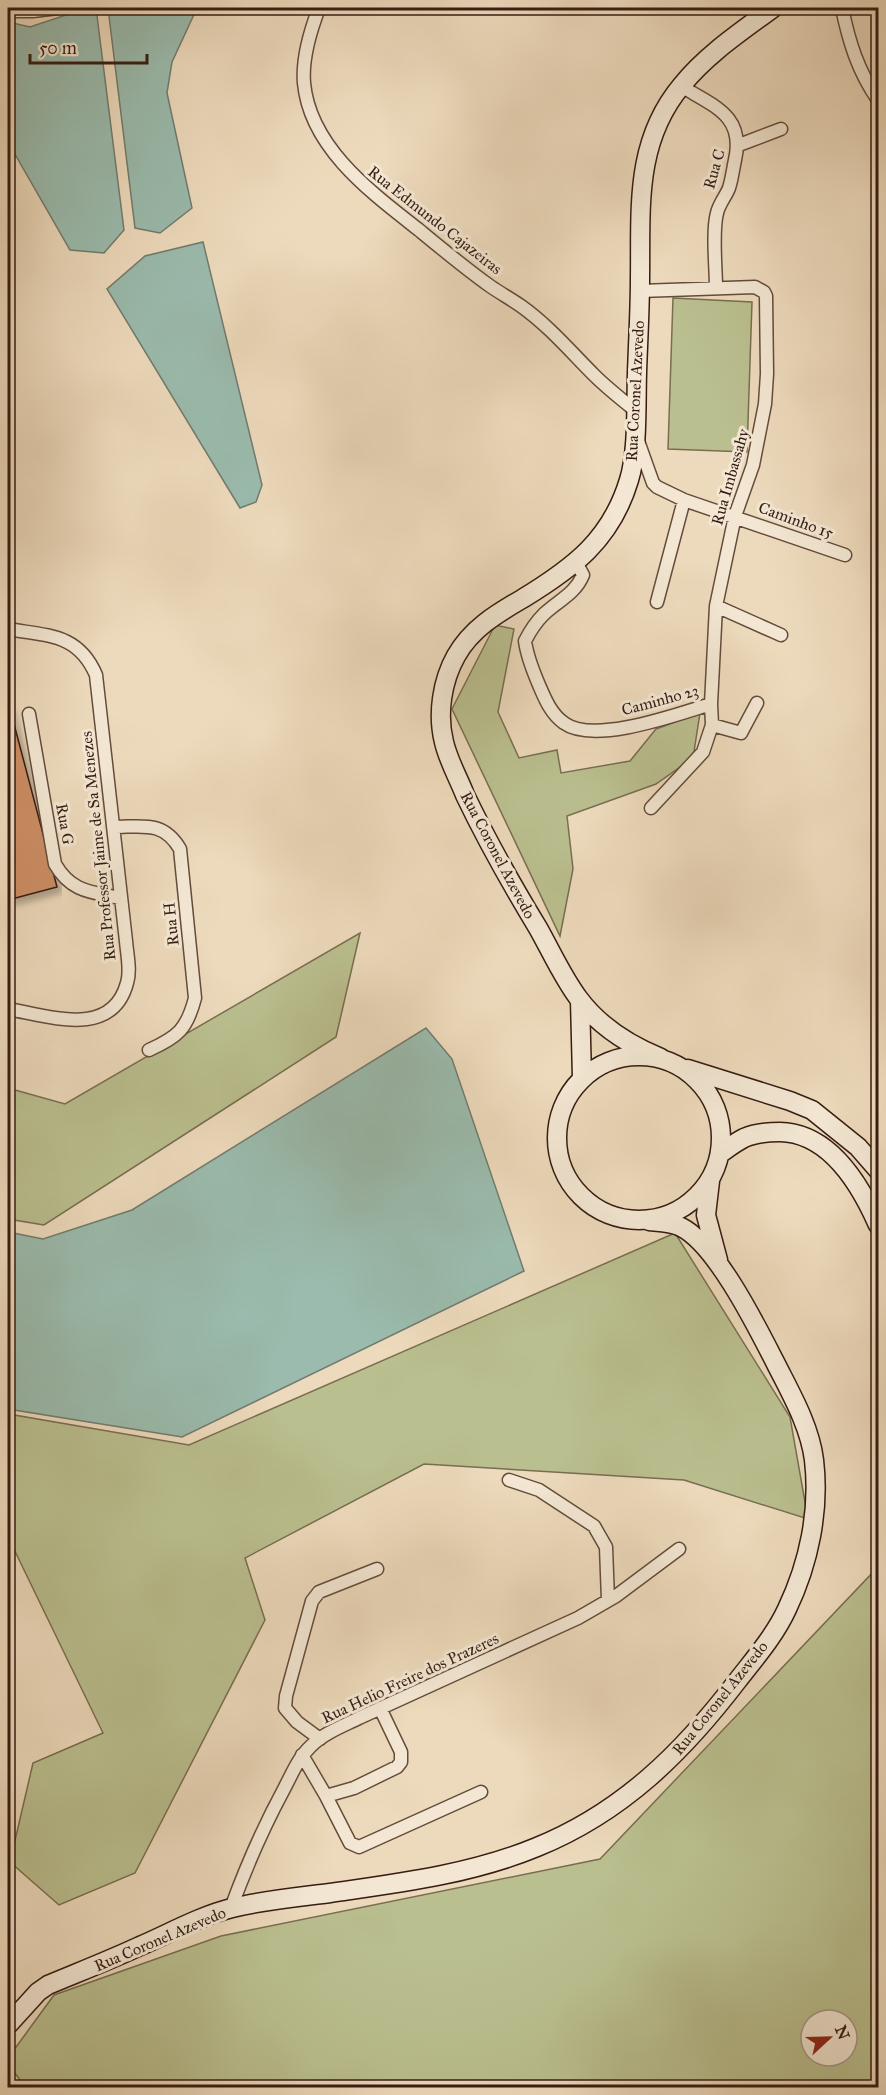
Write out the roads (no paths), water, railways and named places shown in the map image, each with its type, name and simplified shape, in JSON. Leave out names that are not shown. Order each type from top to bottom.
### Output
[{"type":"main road","name":"Rua Coronel Azevedo","points":[[579,1000],[472,810],[443,740],[440,708],[449,669],[459,650],[476,628],[562,574],[576,562],[604,534],[623,497],[630,478],[636,411],[642,184],[647,150],[657,124],[681,86],[726,43],[774,8]]},
{"type":"main road","points":[[579,1000],[615,1035],[661,1058],[683,1068],[733,1082],[812,1110],[858,1147],[879,1170]]},
{"type":"main road","points":[[579,1000],[582,1078]]},
{"type":"main road","points":[[661,1058],[639,1055],[618,1058],[598,1065],[582,1078],[568,1096],[559,1118],[557,1140],[561,1163],[570,1183],[585,1201],[604,1213],[626,1220],[675,1224],[686,1229],[719,1264]]},
{"type":"main road","points":[[683,1068],[702,1084],[715,1105],[721,1129],[720,1153],[711,1180],[706,1215],[719,1264]]},
{"type":"main road","points":[[720,1153],[743,1138],[756,1134],[778,1132],[802,1135],[838,1160],[865,1197],[879,1224]]},
{"type":"main road","points":[[649,1221],[674,1214],[694,1200],[711,1180]]},
{"type":"main road","name":"Rua Coronel Azevedo","points":[[8,2025],[38,1992],[48,1985],[231,1908],[481,1867],[513,1857],[565,1835],[597,1817],[658,1771],[703,1725],[755,1659],[788,1608],[811,1539],[815,1502],[814,1460],[803,1424],[749,1313],[719,1264]]},
{"type":"street","points":[[8,11],[58,8]]},
{"type":"street","name":"Rua Edmundo Cajazeiras","points":[[319,8],[307,49],[304,83],[310,109],[335,155],[355,179],[490,286],[546,326],[593,374],[636,411]]},
{"type":"street","points":[[842,8],[850,47],[879,100]]},
{"type":"street","name":"Rua C","points":[[681,86],[713,105],[725,116],[735,129],[739,145],[729,187],[717,212],[717,288]]},
{"type":"street","points":[[739,145],[781,129]]},
{"type":"street","name":"Rua Imbassahy","points":[[640,291],[755,286],[765,292],[766,296],[767,374],[762,421],[753,465],[735,516],[716,606],[712,725],[703,752],[651,808]]},
{"type":"street","name":"Caminho 15","points":[[634,431],[652,483],[684,500],[845,555]]},
{"type":"street","points":[[657,602],[684,500]]},
{"type":"street","name":"Caminho 23","points":[[576,562],[583,575],[579,584],[571,594],[536,622],[525,641],[544,697],[557,717],[566,725],[587,731],[612,729],[639,725],[711,704]]},
{"type":"street","points":[[716,606],[781,635]]},
{"type":"street","name":"Rua Professor Jaime de Sa Menezes","points":[[8,628],[59,637],[76,645],[89,659],[96,675],[126,941],[128,981],[120,1002],[109,1012],[94,1018],[74,1020],[8,1009]]},
{"type":"street","points":[[712,725],[741,733],[757,703]]},
{"type":"street","name":"Rua G","points":[[29,714],[55,864],[65,879],[78,888],[120,898]]},
{"type":"street","name":"Rua H","points":[[113,827],[153,827],[165,831],[174,838],[180,849],[195,998],[190,1018],[180,1032],[149,1050]]},
{"type":"street","points":[[509,1480],[539,1490],[594,1526],[606,1547],[608,1600]]},
{"type":"street","name":"Rua Helio Freire dos Prazeres","points":[[231,1908],[246,1867],[270,1815],[302,1755],[320,1739],[380,1708],[566,1624],[608,1600],[679,1549]]},
{"type":"street","points":[[320,1739],[297,1722],[285,1708],[286,1696],[312,1601],[319,1592],[377,1569]]},
{"type":"street","points":[[326,1796],[354,1788],[397,1767],[401,1762],[401,1752],[380,1708]]},
{"type":"street","points":[[302,1755],[350,1843],[359,1847],[481,1792]]}]
